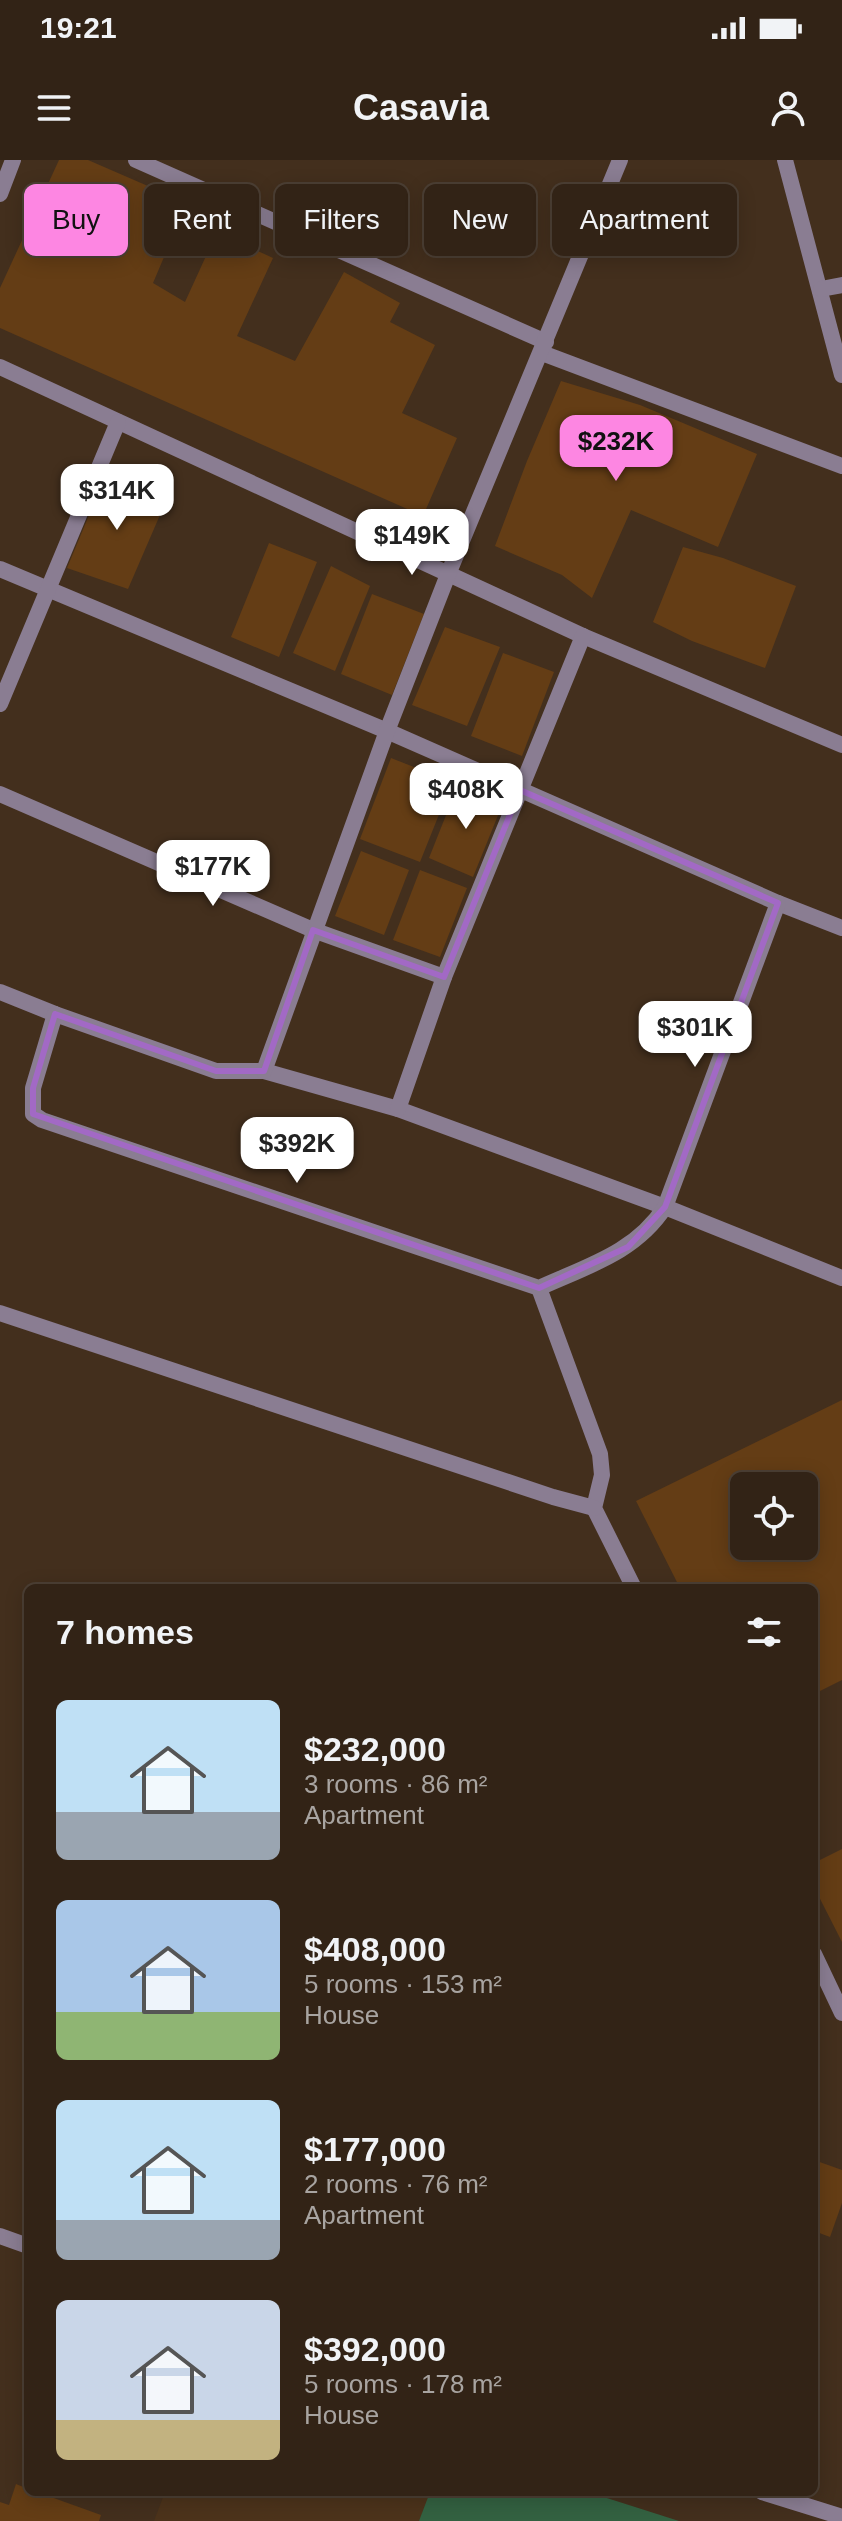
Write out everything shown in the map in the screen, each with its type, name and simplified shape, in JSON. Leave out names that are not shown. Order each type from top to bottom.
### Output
[{"type":"street","points":[[0,194],[13,160]]},
{"type":"street","points":[[136,160],[544,348],[842,466]]},
{"type":"street","points":[[264,1071],[313,930],[449,572],[620,160]]},
{"type":"street","points":[[785,160],[842,375]]},
{"type":"street","points":[[821,289],[842,285]]},
{"type":"street","points":[[0,367],[583,636],[842,745]]},
{"type":"street","points":[[0,704],[118,422]]},
{"type":"street","points":[[0,569],[387,731],[778,903],[842,928]]},
{"type":"street","points":[[398,1109],[444,977],[583,636]]},
{"type":"street","points":[[0,794],[313,930],[444,977]]},
{"type":"street","points":[[55,1014],[33,1088],[33,1114],[42,1120],[539,1288],[628,1247],[653,1224],[665,1207],[778,903]]},
{"type":"street","points":[[0,992],[216,1071],[264,1071],[398,1109],[665,1207],[842,1278]]},
{"type":"street","points":[[539,1288],[600,1454],[602,1475],[594,1508],[632,1584]]},
{"type":"street","points":[[0,1313],[594,1508]]},
{"type":"street","points":[[818,1960],[838,1992],[842,2013]]},
{"type":"street","points":[[0,2236],[24,2245]]},
{"type":"street","points":[[775,2496],[842,2517]]},
{"type":"highlighted area","points":[[520,790],[778,903],[665,1207],[628,1247],[539,1288],[33,1114],[33,1088],[55,1014],[216,1071],[264,1071],[313,930],[444,977]]},
{"type":"shaded area","points":[[163,2496],[429,2496],[420,2521],[154,2521]]},
{"type":"green space","points":[[428,2496],[601,2496],[679,2521],[419,2521]]},
{"type":"building","points":[[59,160],[88,160],[144,184],[144,256],[164,256],[153,283],[185,302],[206,256],[259,256],[259,252],[273,258],[237,336],[295,361],[344,272],[400,303],[390,322],[435,345],[402,413],[457,438],[423,516],[0,328],[0,288],[24,236],[24,256],[128,256],[128,184],[48,184]]},
{"type":"building","points":[[561,381],[640,405],[757,454],[718,547],[631,510],[592,598],[562,575],[495,546]]},
{"type":"building","points":[[107,472],[166,501],[128,589],[67,568]]},
{"type":"building","points":[[269,543],[317,562],[279,657],[231,637]]},
{"type":"building","points":[[683,547],[723,558],[796,586],[765,668],[692,641],[653,622]]},
{"type":"building","points":[[331,566],[370,586],[335,671],[293,653]]},
{"type":"building","points":[[372,594],[424,614],[392,695],[341,674]]},
{"type":"building","points":[[445,627],[500,647],[467,726],[412,705]]},
{"type":"building","points":[[503,653],[554,672],[522,756],[471,736]]},
{"type":"building","points":[[391,758],[452,782],[420,862],[360,839]]},
{"type":"building","points":[[458,785],[503,803],[473,877],[429,858]]},
{"type":"building","points":[[361,851],[409,870],[384,935],[335,916]]},
{"type":"building","points":[[420,870],[467,888],[440,957],[393,940]]},
{"type":"building","points":[[842,1400],[842,1680],[818,1692],[818,1584],[678,1584],[636,1501]]},
{"type":"building","points":[[842,1849],[842,1942],[818,1895],[818,1861]]},
{"type":"building","points":[[818,2161],[842,2170],[842,2203],[830,2237],[818,2232]]},
{"type":"building","points":[[16,2484],[24,2487],[24,2496],[48,2496],[101,2515],[99,2521],[0,2521],[0,2502],[9,2505]]}]
